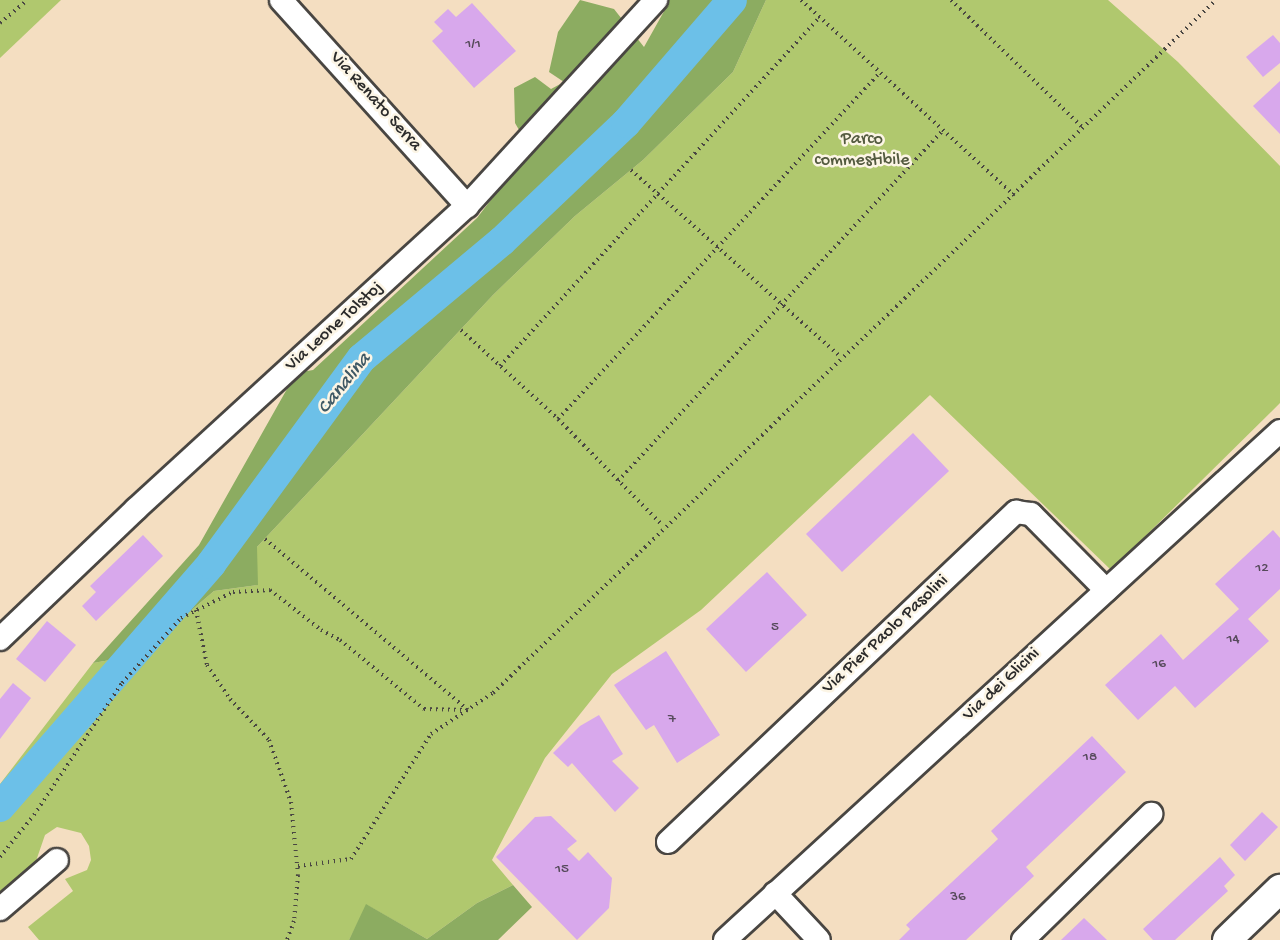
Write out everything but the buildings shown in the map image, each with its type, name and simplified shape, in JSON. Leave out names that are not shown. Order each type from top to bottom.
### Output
[{"type":"street","name":"Via Renato Serra","points":[[281,0],[467,206]]},
{"type":"street","name":"Via Leone Tolstoj","points":[[0,639],[145,501],[467,206],[656,0]]},
{"type":"street","name":"Via dei Glicini","points":[[725,940],[1280,431]]},
{"type":"street","name":"Via Pier Paolo Pasolini","points":[[668,842],[1016,512],[1031,514],[1106,590]]},
{"type":"street","points":[[1023,940],[1151,814]]},
{"type":"street","points":[[0,909],[57,860]]},
{"type":"street","points":[[1227,940],[1280,890]]},
{"type":"street","points":[[775,893],[819,940]]},
{"type":"path","points":[[0,23],[27,0]]},
{"type":"path","points":[[801,0],[1014,195]]},
{"type":"path","points":[[951,0],[1083,129]]},
{"type":"path","points":[[297,866],[351,859],[431,734],[493,693],[663,526],[1014,195],[1216,0]]},
{"type":"path","points":[[500,366],[820,17]]},
{"type":"path","points":[[558,419],[880,72]]},
{"type":"path","points":[[618,481],[943,130]]},
{"type":"path","points":[[631,170],[841,357]]},
{"type":"path","points":[[461,330],[558,419],[663,526]]},
{"type":"path","points":[[265,539],[468,710]]},
{"type":"path","points":[[0,857],[34,815],[122,683],[181,618],[233,592],[270,590],[321,630],[340,640],[424,709],[468,710]]},
{"type":"path","points":[[196,610],[207,665],[230,699],[269,740],[281,766],[291,802],[297,866],[294,921],[287,940]]},
{"type":"green space","points":[[0,0],[61,0],[0,58]]},
{"type":"green space","points":[[580,0],[614,9],[644,47],[667,6],[664,0],[766,0],[733,72],[643,160],[575,216],[493,295],[257,547],[258,585],[214,591],[139,655],[93,663],[199,545],[296,373],[313,370],[477,218],[530,149],[515,123],[514,88],[535,77],[551,89],[564,82],[549,72],[558,32]]},
{"type":"green space","name":"Parco commestibile","points":[[766,0],[1108,0],[1178,62],[1280,166],[1280,403],[1111,570],[930,395],[701,610],[612,674],[545,758],[492,860],[513,885],[477,903],[427,939],[367,905],[349,940],[39,940],[28,927],[73,891],[65,879],[87,870],[91,860],[89,846],[81,833],[57,827],[45,835],[36,861],[0,894],[0,784],[93,663],[139,655],[214,591],[257,585],[257,547],[493,295],[575,216],[643,160],[733,72]]},
{"type":"green space","points":[[513,885],[532,907],[498,940],[349,940],[366,904],[427,939],[477,903]]},
{"type":"waterway","name":"Canalina","points":[[0,807],[211,564],[362,358],[502,241],[626,123],[732,0]]}]
